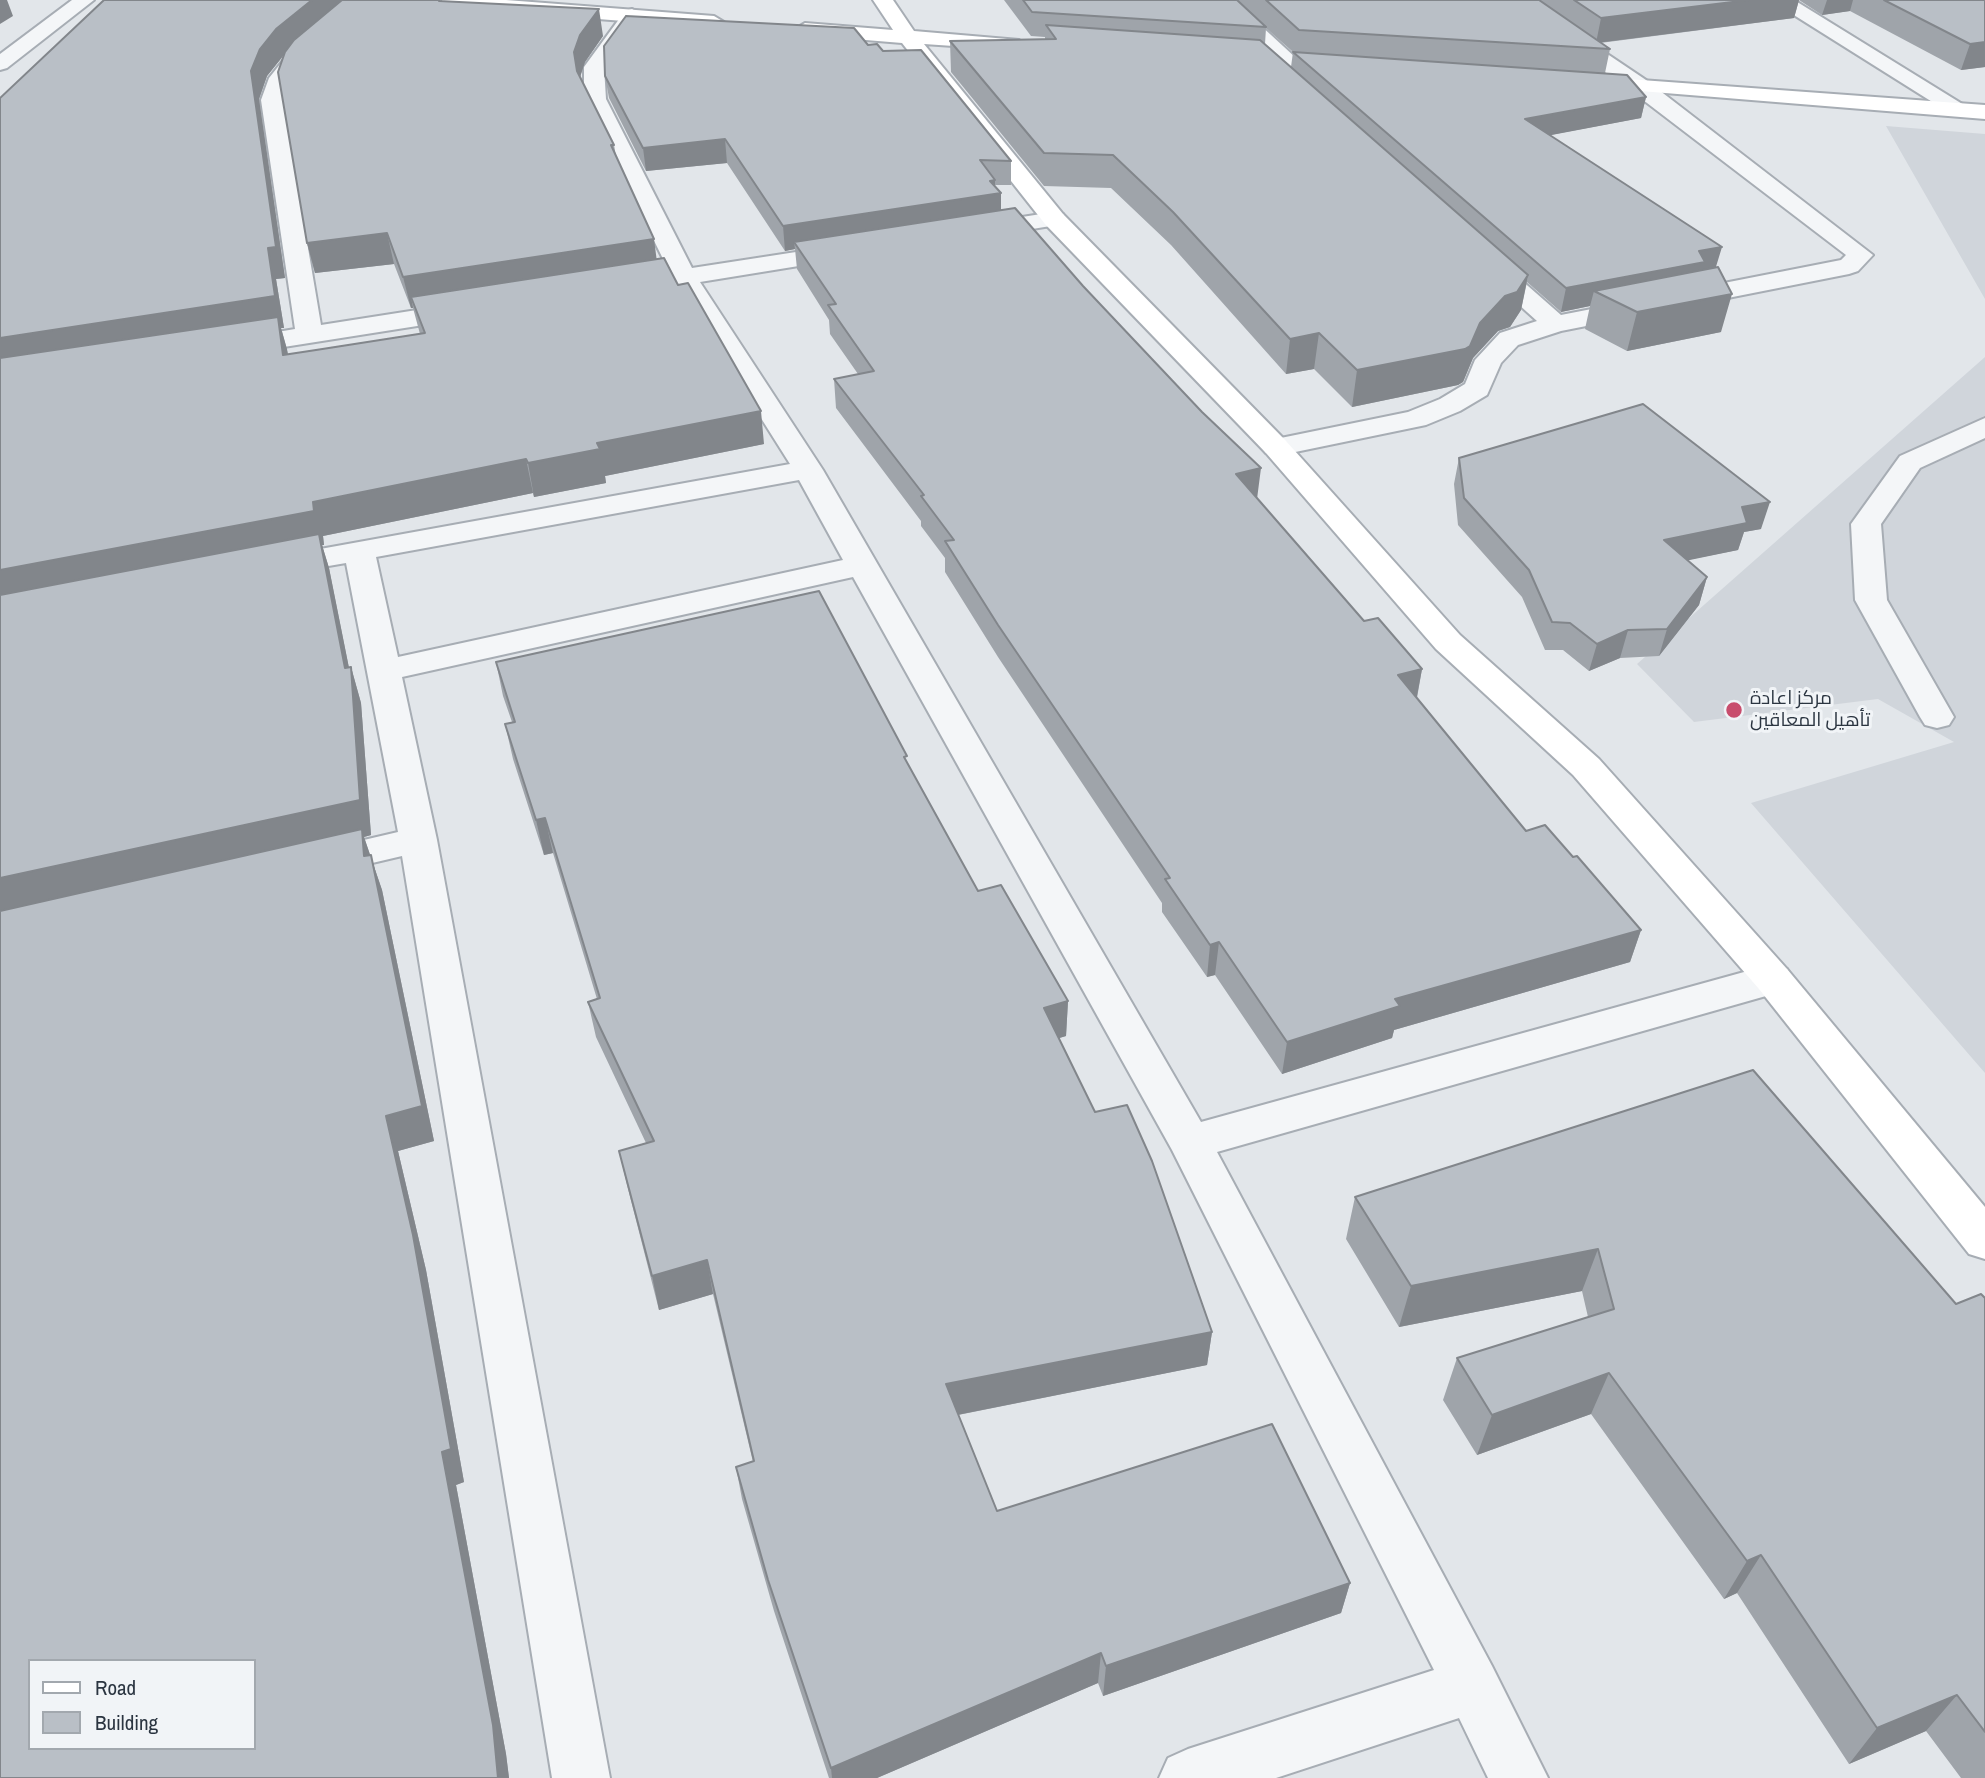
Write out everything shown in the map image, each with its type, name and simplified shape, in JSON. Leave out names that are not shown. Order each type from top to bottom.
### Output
[{"type":"street","points":[[0,64],[84,0]]},
{"type":"street","points":[[309,335],[272,100],[280,78],[292,62],[366,0]]},
{"type":"street","points":[[430,0],[519,3],[742,24]]},
{"type":"street","points":[[883,0],[908,37],[1054,219],[1276,447],[1448,642],[1586,767],[1773,979],[1985,1240]]},
{"type":"street","points":[[1222,0],[1289,62]]},
{"type":"street","points":[[1276,447],[1416,419],[1450,405],[1477,389],[1489,360],[1508,340],[1555,324],[1849,266],[1861,255],[1638,85],[1514,0]]},
{"type":"street","points":[[1780,0],[1961,110]]},
{"type":"street","points":[[632,15],[594,67],[592,82],[595,99],[684,276],[808,470],[1190,1142],[1519,1778]]},
{"type":"street","points":[[784,27],[1031,46]]},
{"type":"street","points":[[1293,88],[1262,61],[1316,64]]},
{"type":"street","points":[[1571,81],[1985,112]]},
{"type":"street","points":[[958,234],[1054,219]]},
{"type":"street","points":[[1464,242],[1555,324]]},
{"type":"street","points":[[643,282],[876,247]]},
{"type":"street","points":[[202,352],[496,306]]},
{"type":"street","points":[[1937,717],[1871,600],[1866,524],[1910,462],[1985,427]]},
{"type":"street","points":[[253,571],[808,470]]},
{"type":"street","points":[[359,550],[418,840],[581,1778]]},
{"type":"street","points":[[383,671],[862,565]]},
{"type":"street","points":[[283,870],[418,840]]},
{"type":"street","points":[[1190,1142],[1773,979]]},
{"type":"street","points":[[1188,1778],[1472,1686]]},
{"type":"shaded area","points":[[1886,126],[1985,134],[1985,299]]},
{"type":"shaded area","name":"مركز اعادة تأهيل المعاقين","points":[[1985,357],[1985,1073],[1751,803],[1954,742],[1878,699],[1694,722],[1637,664]]},
{"type":"building","points":[[104,0],[312,0],[276,29],[260,49],[251,71],[276,247],[268,248],[275,296],[0,338],[0,98]]},
{"type":"building","points":[[342,0],[439,0],[599,9],[580,35],[574,52],[577,71],[614,145],[611,145],[654,239],[403,277],[387,233],[307,243],[278,72],[285,52],[294,40]]},
{"type":"building","points":[[1023,0],[1237,0],[1266,27],[1032,12]]},
{"type":"building","points":[[1266,0],[1539,0],[1610,49],[1299,30]]},
{"type":"building","points":[[1574,0],[1749,0],[1601,18]]},
{"type":"building","points":[[1884,0],[1985,0],[1985,42],[1970,44]]},
{"type":"building","points":[[626,16],[854,28],[868,45],[877,44],[883,51],[921,50],[1011,161],[980,160],[995,180],[990,181],[1001,193],[783,226],[725,139],[643,148],[605,76],[604,46]]},
{"type":"building","points":[[1046,25],[1260,40],[1528,275],[1517,292],[1505,296],[1480,323],[1470,346],[1465,349],[1357,370],[1319,333],[1290,339],[1173,212],[1113,155],[1044,153],[950,41],[1056,39]]},
{"type":"building","points":[[1293,52],[1627,75],[1646,97],[1525,119],[1722,247],[1699,251],[1705,262],[1566,288]]},
{"type":"building","points":[[1015,208],[1083,286],[1202,412],[1261,468],[1236,474],[1364,621],[1378,618],[1422,669],[1398,675],[1526,831],[1545,825],[1573,857],[1577,856],[1641,930],[1395,999],[1400,1006],[1287,1042],[1219,942],[1210,945],[1165,879],[1170,878],[998,625],[945,541],[954,540],[921,496],[924,495],[834,379],[874,371],[828,305],[836,304],[794,242]]},
{"type":"building","points":[[664,258],[678,285],[688,283],[761,411],[597,443],[600,449],[528,463],[526,459],[313,502],[314,511],[0,570],[0,358],[278,317],[283,355],[425,333],[411,297]]},
{"type":"building","points":[[1718,267],[1732,294],[1637,312],[1594,291]]},
{"type":"building","points":[[1643,404],[1770,502],[1742,507],[1747,523],[1664,540],[1707,577],[1667,629],[1628,630],[1597,644],[1570,623],[1552,622],[1529,570],[1464,498],[1459,458]]},
{"type":"building","points":[[319,534],[345,668],[351,667],[360,800],[0,878],[0,595]]},
{"type":"building","points":[[819,591],[907,756],[904,757],[978,891],[1001,885],[1068,1001],[1044,1008],[1095,1112],[1127,1105],[1152,1161],[1212,1332],[946,1384],[997,1511],[1272,1424],[1350,1583],[1106,1666],[1101,1653],[831,1768],[768,1580],[736,1467],[754,1461],[707,1260],[652,1276],[619,1151],[654,1141],[588,1002],[600,998],[545,818],[536,820],[505,724],[515,722],[496,662]]},
{"type":"building","points":[[362,829],[364,856],[371,855],[422,1106],[386,1116],[413,1235],[451,1449],[442,1452],[493,1725],[498,1778],[0,1778],[0,911]]},
{"type":"building","points":[[1753,1070],[1956,1304],[1981,1294],[1985,1298],[1985,1732],[1957,1695],[1877,1728],[1761,1555],[1747,1561],[1609,1373],[1492,1415],[1457,1358],[1614,1309],[1598,1249],[1411,1286],[1355,1197]]},
{"type":"place","name":"مركز اعادة تأهيل المعاقين","points":[[1734,710]]}]
